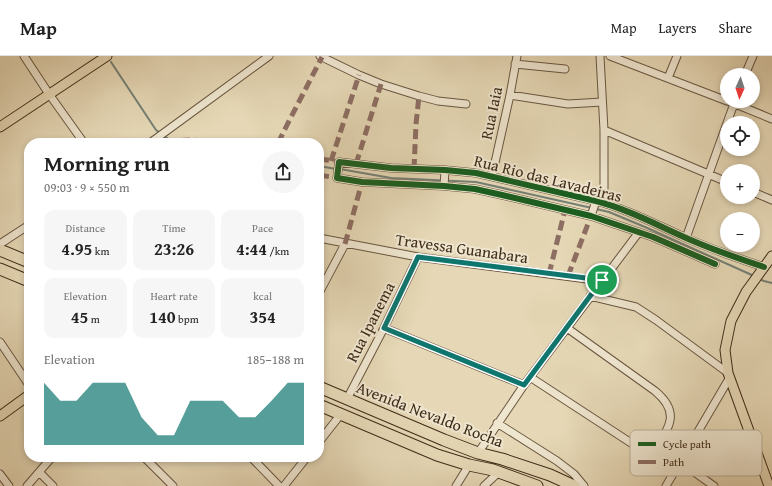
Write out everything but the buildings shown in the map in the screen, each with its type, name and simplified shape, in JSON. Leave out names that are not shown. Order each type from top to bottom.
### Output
[{"type":"highway","points":[[0,250],[24,260]]},
{"type":"highway","points":[[0,269],[24,278]]},
{"type":"highway","name":"Avenida Nevaldo Rocha","points":[[324,389],[444,440],[478,453],[502,459],[536,471],[574,486]]},
{"type":"highway","name":"Avenida Nevaldo Rocha","points":[[324,406],[437,454],[469,465],[499,472],[537,486]]},
{"type":"main road","points":[[0,127],[107,56]]},
{"type":"main road","points":[[749,430],[729,375],[725,350],[731,321],[746,292],[772,256]]},
{"type":"main road","points":[[0,416],[24,399]]},
{"type":"main road","points":[[762,467],[769,486]]},
{"type":"street","points":[[24,56],[80,138]]},
{"type":"street","points":[[157,138],[269,56]]},
{"type":"street","points":[[320,56],[381,84],[438,101],[466,104]]},
{"type":"street","name":"Rua Iaia","points":[[492,176],[517,56]]},
{"type":"street","points":[[600,56],[604,130],[604,203]]},
{"type":"street","points":[[610,56],[720,98]]},
{"type":"street","points":[[668,78],[677,56]]},
{"type":"street","points":[[748,68],[753,56]]},
{"type":"street","points":[[515,64],[565,69]]},
{"type":"street","points":[[510,95],[568,104],[602,102]]},
{"type":"street","points":[[745,108],[772,119]]},
{"type":"street","points":[[604,130],[720,179]]},
{"type":"street","points":[[686,238],[720,143]]},
{"type":"street","name":"Rua Rio das Lavadeiras","points":[[715,264],[672,244],[592,215],[475,189],[444,185],[362,182],[337,176],[338,162],[391,168],[476,173],[604,203],[640,216],[686,238],[763,268]]},
{"type":"street","points":[[444,185],[445,172]]},
{"type":"street","points":[[760,195],[772,200]]},
{"type":"street","points":[[592,215],[596,202]]},
{"type":"street","points":[[0,244],[24,228]]},
{"type":"street","points":[[478,453],[524,385],[639,232]]},
{"type":"street","name":"Travessa Guanabara","points":[[324,239],[418,257],[602,280]]},
{"type":"street","points":[[324,284],[345,244]]},
{"type":"street","name":"Rua Ipanema","points":[[347,399],[384,328],[418,257]]},
{"type":"street","points":[[590,296],[636,307],[656,320],[729,375],[698,430]]},
{"type":"street","points":[[384,328],[524,385]]},
{"type":"street","points":[[566,328],[662,397],[670,412],[671,421],[667,430]]},
{"type":"street","points":[[0,342],[24,378]]},
{"type":"street","points":[[530,377],[630,443]]},
{"type":"street","points":[[324,436],[341,414]]},
{"type":"street","name":"Avenida Nevaldo Rocha","points":[[497,423],[558,461],[574,474],[584,486]]},
{"type":"street","points":[[27,486],[48,462]]},
{"type":"street","points":[[149,462],[173,486]]},
{"type":"street","points":[[256,462],[279,486]]},
{"type":"street","points":[[284,486],[303,462]]},
{"type":"street","points":[[456,486],[469,465]]},
{"type":"street","points":[[39,472],[53,486]]},
{"type":"street","points":[[484,486],[499,472]]},
{"type":"street","points":[[0,474],[9,486]]},
{"type":"street","points":[[666,486],[671,476]]},
{"type":"street","points":[[700,476],[714,486]]},
{"type":"waterway","points":[[111,62],[156,130],[160,133]]},
{"type":"waterway","points":[[324,167],[336,169]]},
{"type":"waterway","points":[[340,169],[391,178],[476,182],[592,208]]},
{"type":"waterway","points":[[596,209],[609,212],[645,227],[754,276]]},
{"type":"waterway","points":[[759,279],[772,283]]},
{"type":"marked path","points":[[281,138],[322,57]]},
{"type":"marked path","points":[[331,161],[359,75]]},
{"type":"marked path","points":[[356,164],[381,84]]},
{"type":"marked path","points":[[414,169],[419,96]]},
{"type":"marked path","points":[[324,160],[335,161]]},
{"type":"marked path","points":[[324,176],[337,178]]},
{"type":"marked path","points":[[345,244],[362,182]]},
{"type":"marked path","points":[[549,274],[565,210]]},
{"type":"marked path","points":[[568,276],[591,216]]},
{"type":"cycle path","points":[[715,264],[653,237],[591,216],[502,195],[475,189],[362,182],[337,178],[339,162],[391,168],[476,173],[596,201],[630,212],[694,241],[764,267]]},
{"type":"route","points":[[418,257],[602,280],[524,385],[384,328],[418,257]]}]
